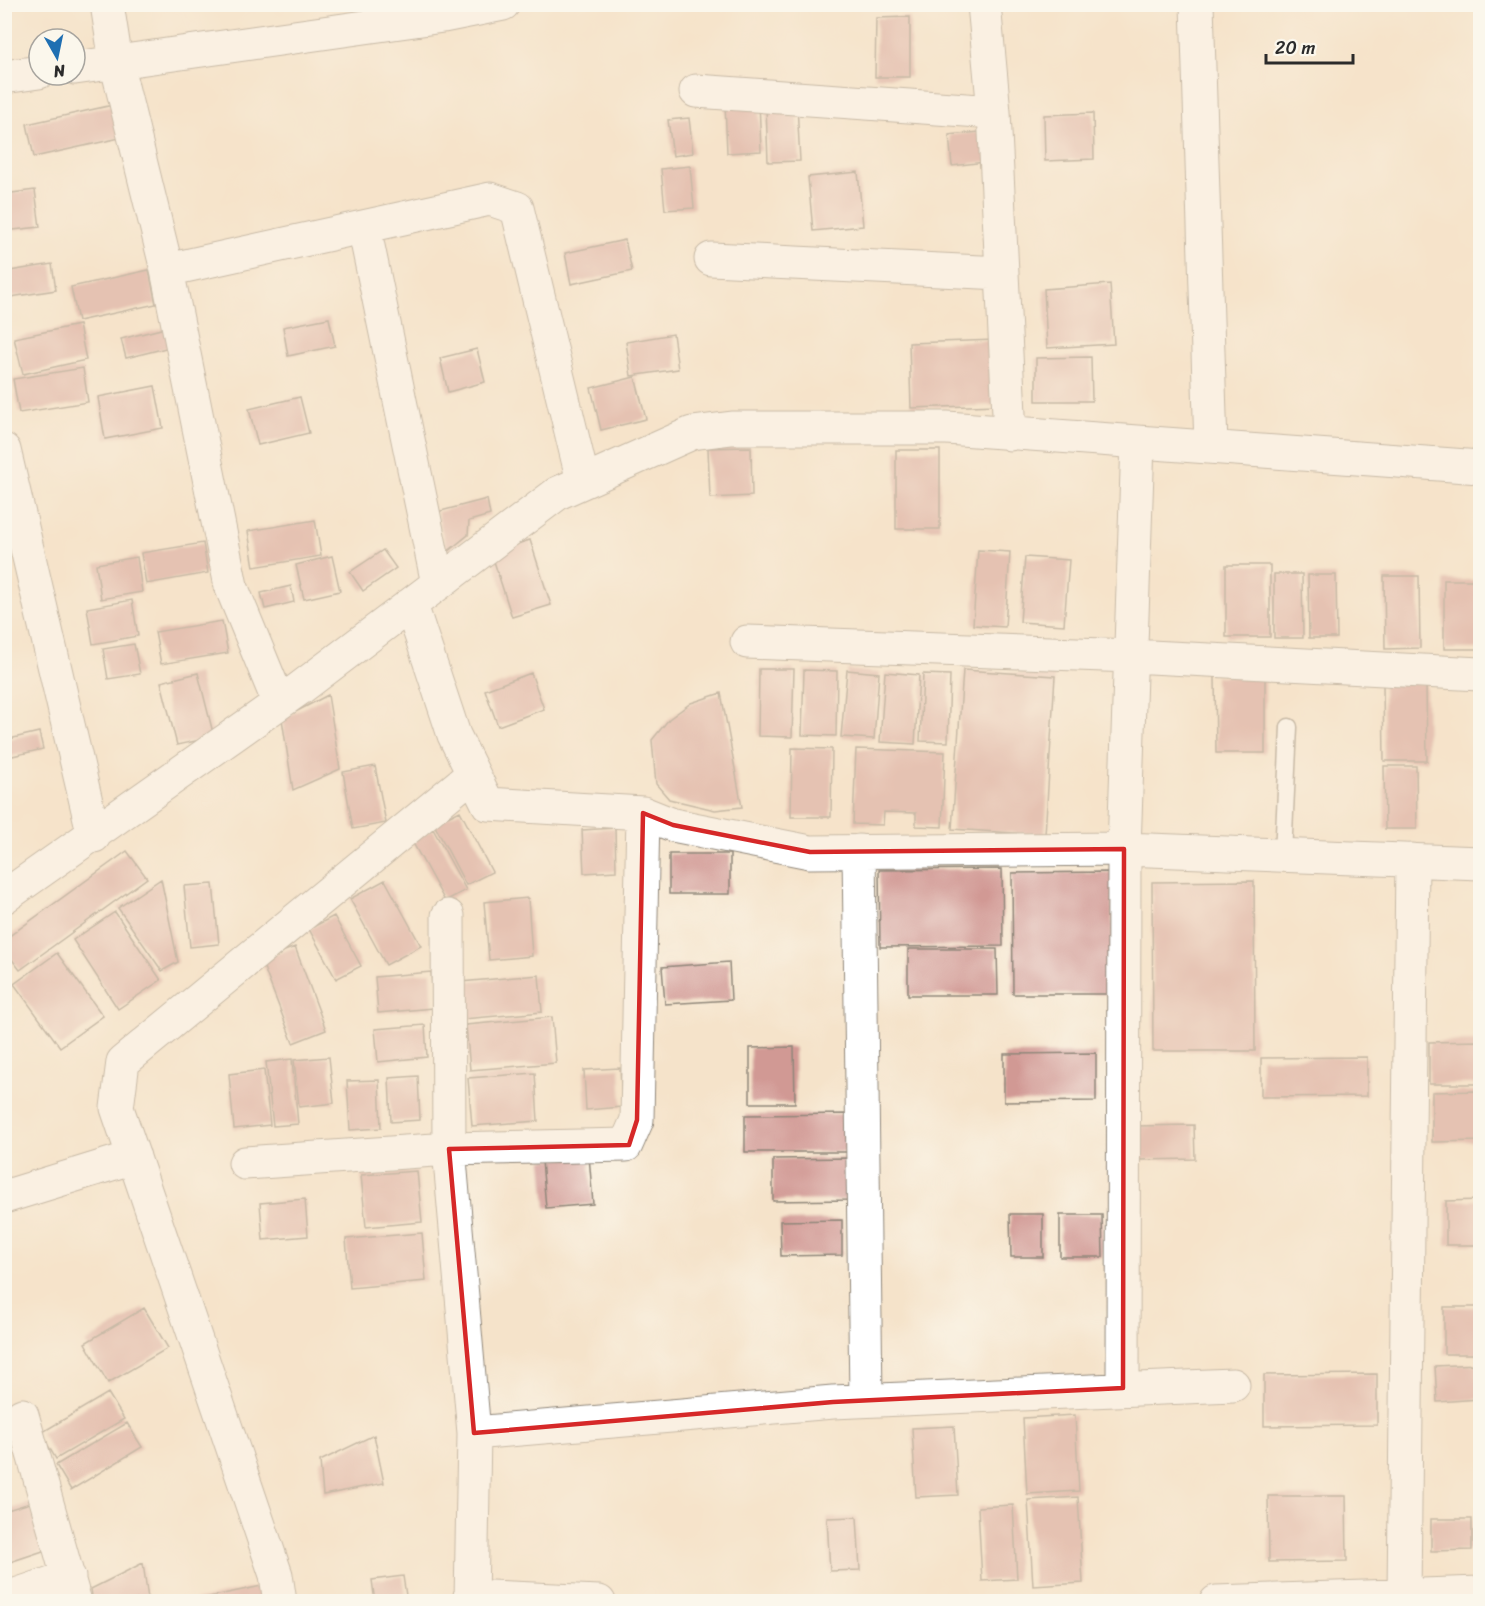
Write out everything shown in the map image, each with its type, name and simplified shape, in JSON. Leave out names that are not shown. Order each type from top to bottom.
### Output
[{"type":"street","points":[[107,4],[116,62],[167,270],[231,586],[279,703]]},
{"type":"street","points":[[87,66],[444,16],[503,4]]},
{"type":"street","points":[[984,4],[994,112],[1010,434]]},
{"type":"street","points":[[1197,4],[1211,447]]},
{"type":"street","points":[[4,77],[27,74]]},
{"type":"street","points":[[696,91],[994,112]]},
{"type":"street","points":[[167,270],[490,199],[517,208],[583,481]]},
{"type":"street","points":[[364,227],[438,584]]},
{"type":"street","points":[[711,259],[1002,273]]},
{"type":"street","points":[[4,897],[94,836],[279,703],[558,493],[692,433],[732,428],[947,428],[1480,467]]},
{"type":"street","points":[[1123,1388],[1124,849],[1138,442]]},
{"type":"street","points":[[4,450],[94,836]]},
{"type":"street","points":[[408,606],[415,617],[454,735],[488,804],[643,813],[673,825],[810,852],[1124,849],[1480,863]]},
{"type":"street","points":[[747,642],[1131,656],[1480,674]]},
{"type":"street","points":[[280,1602],[276,1575],[117,1108],[123,1062],[473,774]]},
{"type":"street","points":[[245,1163],[449,1149],[626,1145],[637,1120],[643,813]]},
{"type":"street","points":[[859,851],[866,1400]]},
{"type":"street","points":[[1404,1596],[1412,860]]},
{"type":"street","points":[[448,916],[449,1149],[474,1433],[471,1599],[600,1602]]},
{"type":"street","points":[[4,1197],[134,1156]]},
{"type":"street","points":[[474,1433],[866,1400],[1233,1385]]},
{"type":"street","points":[[4,1599],[72,1589],[22,1415]]},
{"type":"street","points":[[1216,1602],[1480,1593]]},
{"type":"lane","points":[[1283,855],[1288,727]]},
{"type":"highlighted area","points":[[643,813],[673,825],[810,852],[1124,849],[1123,1388],[833,1402],[474,1433],[449,1149],[629,1145],[637,1120]]},
{"type":"building","points":[[910,17],[910,77],[875,77],[876,18]]},
{"type":"building","points":[[759,101],[761,151],[727,153],[725,103]]},
{"type":"building","points":[[113,105],[120,138],[34,157],[27,124]]},
{"type":"building","points":[[797,105],[800,161],[768,162],[766,107]]},
{"type":"building","points":[[1093,113],[1094,159],[1045,161],[1044,115]]},
{"type":"building","points":[[689,118],[693,153],[673,156],[668,120]]},
{"type":"building","points":[[990,131],[993,161],[952,166],[949,135]]},
{"type":"building","points":[[690,166],[694,208],[665,210],[661,169]]},
{"type":"building","points":[[858,172],[863,226],[813,231],[808,177]]},
{"type":"building","points":[[35,190],[40,227],[4,231],[4,194]]},
{"type":"building","points":[[625,240],[632,271],[571,284],[565,253]]},
{"type":"building","points":[[52,264],[56,290],[4,298],[4,272]]},
{"type":"building","points":[[149,270],[156,304],[78,321],[71,287]]},
{"type":"building","points":[[1110,284],[1114,344],[1047,348],[1044,289]]},
{"type":"building","points":[[329,318],[335,346],[288,356],[283,327]]},
{"type":"building","points":[[79,325],[86,360],[23,374],[14,338]]},
{"type":"building","points":[[169,327],[174,346],[126,358],[121,339]]},
{"type":"building","points":[[673,334],[678,369],[631,376],[626,342]]},
{"type":"building","points":[[996,340],[998,405],[911,408],[909,343]]},
{"type":"building","points":[[477,349],[485,382],[448,392],[440,358]]},
{"type":"building","points":[[1091,357],[1092,401],[1036,401],[1036,358]]},
{"type":"building","points":[[83,368],[88,402],[19,413],[13,379]]},
{"type":"building","points":[[635,377],[646,419],[601,430],[591,388]]},
{"type":"building","points":[[155,386],[163,428],[105,439],[98,397]]},
{"type":"building","points":[[300,397],[309,433],[258,445],[249,409]]},
{"type":"building","points":[[751,447],[752,496],[710,498],[708,448]]},
{"type":"building","points":[[896,450],[940,450],[940,529],[896,529]]},
{"type":"building","points":[[487,499],[490,515],[469,521],[468,535],[447,552],[437,512]]},
{"type":"building","points":[[315,520],[321,556],[254,567],[248,531]]},
{"type":"building","points":[[530,540],[551,605],[512,617],[491,552]]},
{"type":"building","points":[[203,543],[208,573],[146,584],[141,553]]},
{"type":"building","points":[[383,550],[396,568],[363,591],[350,572]]},
{"type":"building","points":[[978,550],[1010,552],[1005,627],[973,625]]},
{"type":"building","points":[[332,556],[340,591],[304,599],[296,565]]},
{"type":"building","points":[[137,557],[142,592],[101,599],[96,564]]},
{"type":"building","points":[[1025,557],[1069,560],[1064,625],[1020,622]]},
{"type":"building","points":[[1226,565],[1270,565],[1270,637],[1226,637]]},
{"type":"building","points":[[1274,574],[1302,574],[1303,638],[1274,638]]},
{"type":"building","points":[[1308,575],[1336,575],[1337,638],[1309,638]]},
{"type":"building","points":[[1384,576],[1419,576],[1420,648],[1385,649]]},
{"type":"building","points":[[1444,580],[1480,580],[1480,649],[1444,649]]},
{"type":"building","points":[[291,586],[294,602],[265,609],[261,593]]},
{"type":"building","points":[[132,600],[138,636],[93,644],[87,608]]},
{"type":"building","points":[[222,621],[228,653],[161,664],[155,632]]},
{"type":"building","points":[[134,644],[140,674],[108,679],[103,649]]},
{"type":"building","points":[[759,669],[794,669],[792,737],[758,736]]},
{"type":"building","points":[[804,670],[837,671],[836,736],[802,735]]},
{"type":"building","points":[[847,670],[879,673],[874,739],[841,737]]},
{"type":"building","points":[[963,670],[1055,676],[1045,835],[952,829]]},
{"type":"building","points":[[885,672],[919,675],[915,744],[880,742]]},
{"type":"building","points":[[198,673],[214,737],[177,745],[161,682]]},
{"type":"building","points":[[531,673],[544,709],[498,726],[485,690]]},
{"type":"building","points":[[923,674],[950,675],[948,742],[920,741]]},
{"type":"building","points":[[1215,676],[1265,676],[1265,753],[1216,753]]},
{"type":"building","points":[[1426,683],[1427,761],[1384,761],[1383,684]]},
{"type":"building","points":[[721,693],[742,807],[715,810],[669,799],[656,784],[652,740],[669,719],[691,703]]},
{"type":"building","points":[[328,695],[340,769],[293,790],[282,719]]},
{"type":"building","points":[[39,732],[43,749],[8,757],[5,740]]},
{"type":"building","points":[[792,748],[832,749],[831,817],[791,817]]},
{"type":"building","points":[[856,749],[945,752],[942,827],[916,826],[916,813],[884,812],[883,825],[853,824]]},
{"type":"building","points":[[375,766],[386,823],[353,829],[343,772]]},
{"type":"building","points":[[1384,766],[1416,766],[1417,829],[1385,829]]},
{"type":"building","points":[[460,811],[492,872],[466,885],[434,824]]},
{"type":"building","points":[[615,828],[616,871],[584,873],[582,830]]},
{"type":"building","points":[[433,829],[466,890],[445,901],[412,841]]},
{"type":"building","points":[[127,851],[147,878],[20,970],[4,949],[4,940]]},
{"type":"building","points":[[669,854],[730,854],[730,894],[669,894]]},
{"type":"building","points":[[1002,869],[1003,946],[880,947],[879,870]]},
{"type":"building","points":[[1112,872],[1113,994],[1013,994],[1012,873]]},
{"type":"building","points":[[161,879],[178,962],[162,971],[118,908]]},
{"type":"building","points":[[385,880],[421,946],[386,965],[350,899]]},
{"type":"building","points":[[1254,881],[1255,1051],[1153,1051],[1152,882]]},
{"type":"building","points":[[213,884],[219,944],[190,947],[184,886]]},
{"type":"building","points":[[528,898],[532,956],[489,960],[484,902]]},
{"type":"building","points":[[115,912],[161,980],[118,1009],[73,940]]},
{"type":"building","points":[[334,916],[361,966],[336,979],[309,929]]},
{"type":"building","points":[[295,947],[326,1030],[293,1043],[261,960]]},
{"type":"building","points":[[908,949],[997,949],[998,995],[908,995]]},
{"type":"building","points":[[57,953],[103,1016],[60,1047],[14,984]]},
{"type":"building","points":[[729,962],[731,1000],[665,1004],[662,967]]},
{"type":"building","points":[[431,972],[433,1008],[378,1013],[375,977]]},
{"type":"building","points":[[539,975],[542,1012],[463,1019],[460,982]]},
{"type":"building","points":[[552,1017],[556,1063],[470,1070],[466,1025]]},
{"type":"building","points":[[425,1025],[427,1057],[378,1062],[375,1029]]},
{"type":"building","points":[[1480,1041],[1480,1084],[1429,1084],[1429,1042]]},
{"type":"building","points":[[794,1047],[795,1103],[750,1103],[750,1048]]},
{"type":"building","points":[[1096,1053],[1096,1101],[1004,1102],[1004,1054]]},
{"type":"building","points":[[329,1057],[334,1103],[299,1107],[294,1060]]},
{"type":"building","points":[[1367,1057],[1367,1096],[1261,1097],[1261,1058]]},
{"type":"building","points":[[292,1059],[298,1124],[273,1126],[266,1062]]},
{"type":"building","points":[[620,1068],[622,1107],[586,1110],[584,1070]]},
{"type":"building","points":[[264,1070],[270,1125],[234,1129],[229,1074]]},
{"type":"building","points":[[535,1073],[538,1121],[472,1126],[468,1078]]},
{"type":"building","points":[[418,1076],[420,1120],[391,1122],[389,1078]]},
{"type":"building","points":[[379,1080],[381,1128],[350,1130],[347,1081]]},
{"type":"building","points":[[1480,1091],[1480,1141],[1432,1142],[1432,1092]]},
{"type":"building","points":[[851,1114],[851,1152],[745,1152],[745,1115]]},
{"type":"building","points":[[1194,1125],[1195,1159],[1138,1160],[1137,1126]]},
{"type":"building","points":[[589,1156],[593,1204],[546,1208],[542,1160]]},
{"type":"building","points":[[852,1158],[853,1200],[773,1201],[773,1159]]},
{"type":"building","points":[[417,1171],[422,1222],[366,1227],[361,1175]]},
{"type":"building","points":[[305,1199],[308,1236],[263,1240],[260,1203]]},
{"type":"building","points":[[1480,1200],[1480,1245],[1446,1245],[1446,1201]]},
{"type":"building","points":[[1010,1214],[1043,1214],[1043,1257],[1011,1257]]},
{"type":"building","points":[[1060,1215],[1102,1215],[1103,1257],[1060,1257]]},
{"type":"building","points":[[842,1220],[842,1255],[781,1256],[780,1221]]},
{"type":"building","points":[[422,1233],[426,1281],[350,1288],[346,1239]]},
{"type":"building","points":[[1444,1307],[1480,1307],[1480,1354],[1444,1354]]},
{"type":"building","points":[[144,1308],[168,1348],[108,1383],[85,1343]]},
{"type":"building","points":[[1478,1364],[1479,1399],[1437,1402],[1435,1366]]},
{"type":"building","points":[[1377,1374],[1377,1425],[1264,1426],[1264,1375]]},
{"type":"building","points":[[108,1393],[124,1419],[56,1459],[41,1433]]},
{"type":"building","points":[[1075,1415],[1079,1491],[1027,1494],[1023,1418]]},
{"type":"building","points":[[127,1423],[142,1447],[71,1490],[56,1465]]},
{"type":"building","points":[[954,1426],[958,1495],[916,1497],[912,1428]]},
{"type":"building","points":[[374,1435],[384,1483],[323,1495],[320,1461]]},
{"type":"building","points":[[1268,1496],[1346,1496],[1347,1561],[1269,1562]]},
{"type":"building","points":[[1078,1497],[1083,1583],[1033,1586],[1028,1500]]},
{"type":"building","points":[[30,1503],[46,1550],[7,1563],[4,1556],[4,1511]]},
{"type":"building","points":[[1013,1505],[1017,1579],[982,1581],[978,1507]]},
{"type":"building","points":[[857,1517],[860,1570],[830,1571],[827,1518]]},
{"type":"building","points":[[1431,1519],[1472,1519],[1472,1550],[1431,1551]]},
{"type":"building","points":[[143,1563],[148,1599],[93,1602],[91,1589]]},
{"type":"building","points":[[403,1576],[407,1602],[375,1602],[372,1580]]},
{"type":"building","points":[[262,1586],[265,1602],[194,1602],[194,1600]]}]
